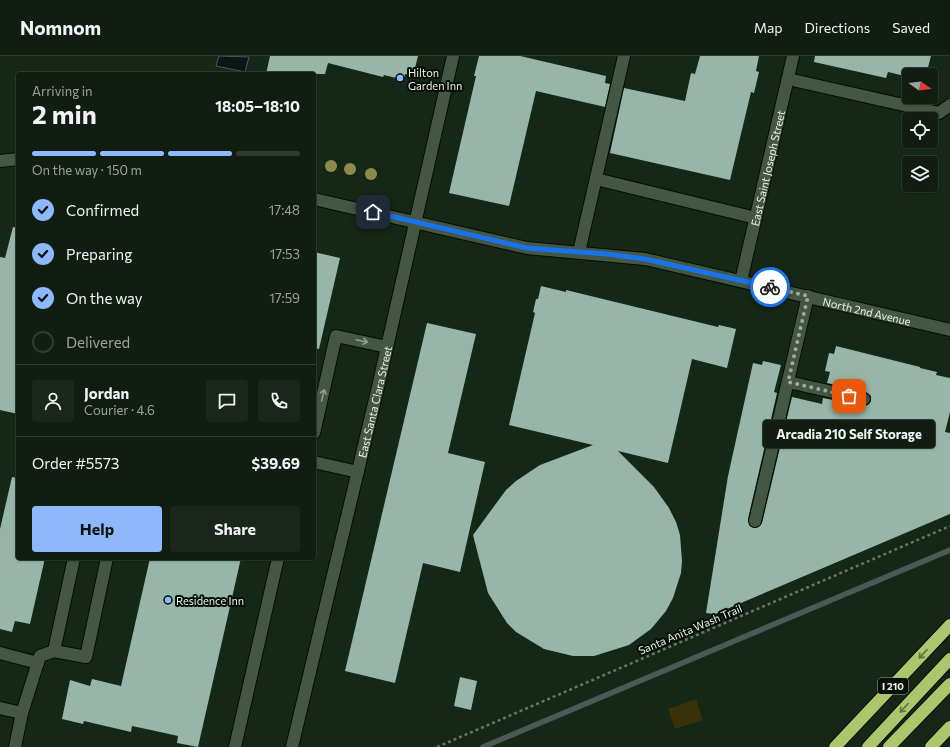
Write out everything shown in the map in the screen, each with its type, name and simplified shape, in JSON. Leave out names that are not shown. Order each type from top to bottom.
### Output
[{"type":"highway","name":"I 210","points":[[835,747],[950,626]]},
{"type":"highway","points":[[868,747],[950,659]]},
{"type":"highway","points":[[889,747],[950,684]]},
{"type":"highway","points":[[931,747],[950,727]]},
{"type":"street","name":"East Santa Clara Street","points":[[292,747],[358,472],[453,56]]},
{"type":"street","points":[[579,252],[624,56]]},
{"type":"street","name":"East Saint Joseph Street","points":[[741,281],[793,56]]},
{"type":"street","points":[[788,79],[939,112],[950,105]]},
{"type":"street","points":[[0,161],[16,159]]},
{"type":"street","points":[[596,179],[756,218]]},
{"type":"street","name":"North 2nd Avenue","points":[[316,198],[527,248],[645,259],[950,330]]},
{"type":"street","points":[[755,521],[808,296]]},
{"type":"street","points":[[316,424],[336,336],[387,347]]},
{"type":"street","points":[[788,382],[864,399]]},
{"type":"street","points":[[316,462],[358,472]]},
{"type":"street","points":[[54,651],[74,560]]},
{"type":"street","points":[[15,747],[22,713],[40,656],[54,651],[86,657],[107,560]]},
{"type":"street","points":[[235,747],[278,560]]},
{"type":"street","points":[[0,653],[38,663]]},
{"type":"street","points":[[0,708],[22,713]]},
{"type":"path","name":"Santa Anita Wash Trail","points":[[437,747],[950,526]]},
{"type":"shaded area","points":[[219,56],[249,57],[245,72],[216,66]]},
{"type":"shaded area","points":[[696,699],[703,720],[675,729],[668,709]]},
{"type":"building","name":"Hilton Garden Inn","points":[[270,56],[418,56],[413,76],[405,74],[404,80],[384,75],[383,77],[328,63],[325,74],[316,74],[316,72],[266,72]]},
{"type":"building","points":[[479,56],[520,56],[606,76],[605,83],[610,84],[605,107],[536,91],[509,206],[449,193],[476,76],[474,76]]},
{"type":"building","points":[[700,56],[759,56],[756,71],[759,72],[754,93],[751,92],[730,180],[610,153],[624,88],[685,101],[691,73],[695,74]]},
{"type":"building","points":[[815,56],[931,56],[928,68],[902,68],[902,75],[888,72],[886,78],[814,62]]},
{"type":"building","points":[[13,227],[16,228],[16,414],[0,410],[0,257],[5,258]]},
{"type":"building","points":[[316,252],[340,258],[319,349],[316,348]]},
{"type":"building","points":[[541,286],[566,292],[566,290],[718,327],[719,325],[736,329],[727,368],[692,359],[668,463],[618,451],[654,487],[669,508],[676,522],[680,535],[682,561],[681,573],[673,598],[666,611],[651,629],[629,645],[594,656],[573,656],[544,649],[516,632],[507,623],[488,593],[473,535],[506,490],[516,481],[540,465],[593,445],[509,425],[535,313],[533,312]]},
{"type":"building","points":[[427,323],[476,334],[448,453],[485,462],[460,572],[423,563],[395,683],[345,671]]},
{"type":"building","points":[[836,346],[920,367],[937,372],[936,375],[950,378],[950,412],[945,432],[950,433],[950,514],[715,614],[706,613],[728,476],[753,363],[762,365],[763,361],[781,365],[774,392],[777,393],[748,519],[750,526],[754,528],[760,526],[762,523],[792,397],[822,404],[823,398],[863,406],[869,404],[871,401],[871,396],[866,392],[827,383],[830,372],[825,371],[829,353],[834,354]]},
{"type":"building","points":[[12,477],[16,478],[16,560],[45,560],[30,624],[15,621],[12,632],[0,629],[0,529]]},
{"type":"building","points":[[150,560],[241,560],[198,747],[177,743],[178,736],[132,726],[131,732],[84,721],[83,724],[62,719],[70,680],[90,686],[92,679],[121,686]]},
{"type":"building","points":[[460,677],[477,681],[471,710],[454,706]]},
{"type":"waterway","points":[[483,747],[950,550]]},
{"type":"way so far","points":[[770,287],[808,296],[788,382],[849,396]]},
{"type":"place","name":"Hilton Garden Inn","points":[[400,78]]},
{"type":"place","name":"Arcadia 210 Self Storage","points":[[849,396]]},
{"type":"place","name":"Residence Inn","points":[[168,600]]},
{"type":"route","points":[[373,212],[527,248],[607,254],[645,259],[770,287]]}]
